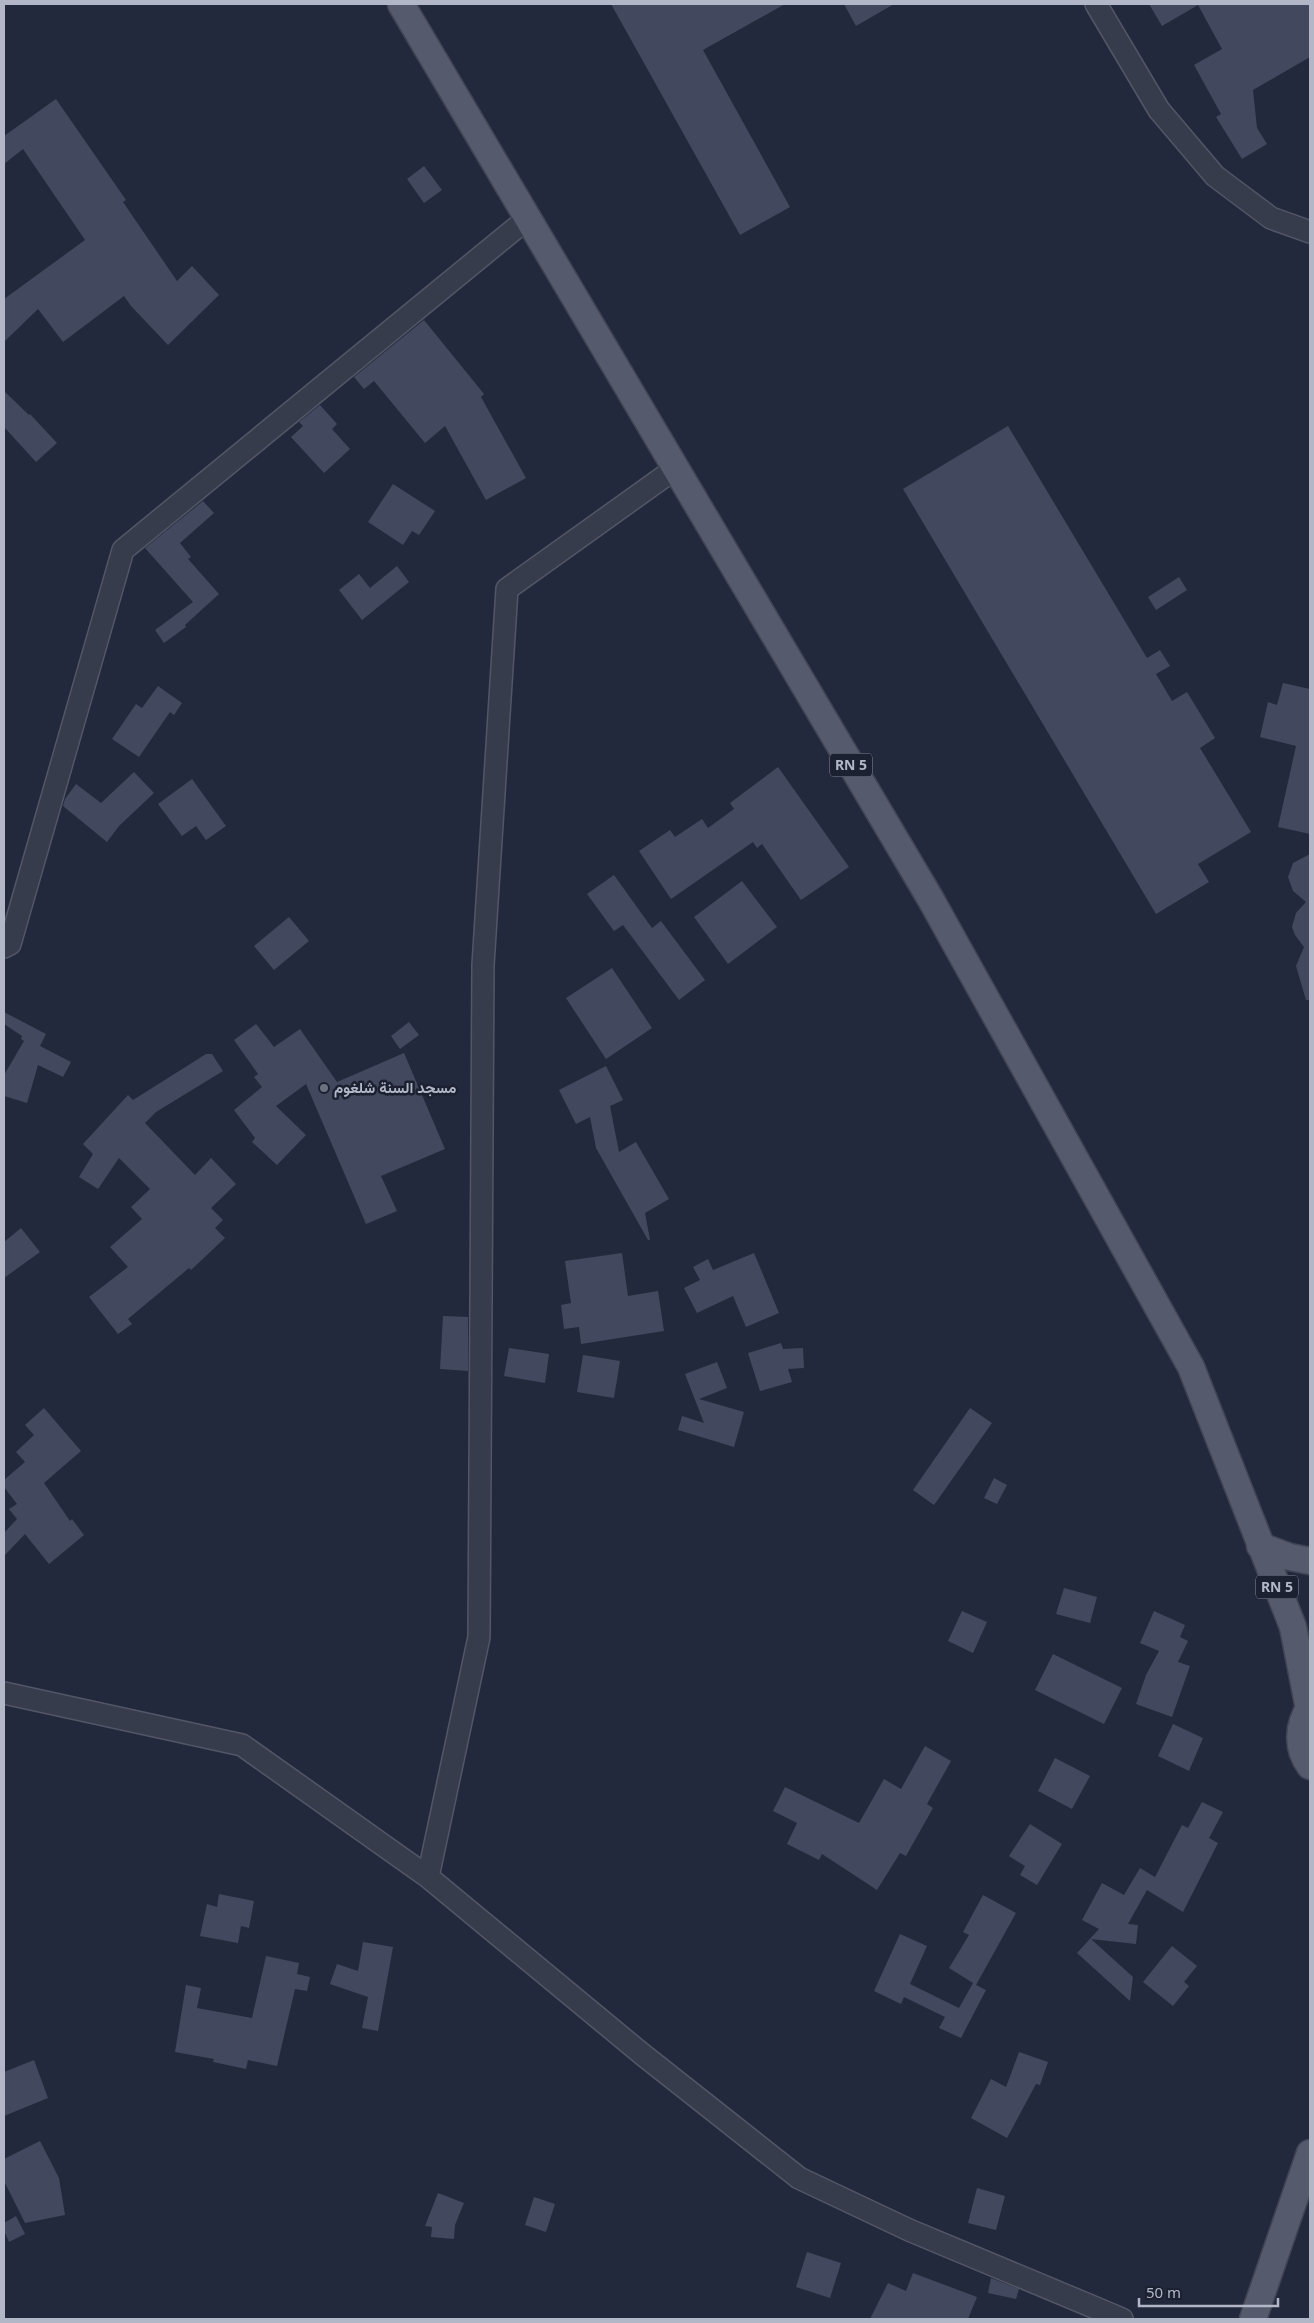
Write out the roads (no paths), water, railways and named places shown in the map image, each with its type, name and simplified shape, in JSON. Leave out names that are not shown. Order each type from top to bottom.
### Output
[{"type":"main road","name":"RN 5","points":[[401,4],[930,898],[1191,1366],[1293,1627],[1310,1708],[1300,1730],[1300,1742],[1303,1753],[1310,1766]]},
{"type":"main road","points":[[1260,1546],[1290,1557],[1310,1561]]},
{"type":"main road","name":"RN 5","points":[[1293,1627],[1310,1648]]},
{"type":"main road","points":[[1253,2319],[1310,2153]]},
{"type":"street","points":[[1096,4],[1159,110],[1215,176],[1271,218],[1310,232]]},
{"type":"street","points":[[4,947],[10,944],[123,550],[528,218]]},
{"type":"street","points":[[428,1878],[479,1637],[483,965],[507,589],[676,468]]},
{"type":"street","points":[[4,1693],[242,1745],[428,1878],[642,2054],[799,2178],[909,2230],[1122,2319]]},
{"type":"place","name":"مسجد السنة شلغوم","points":[[324,1088]]}]
